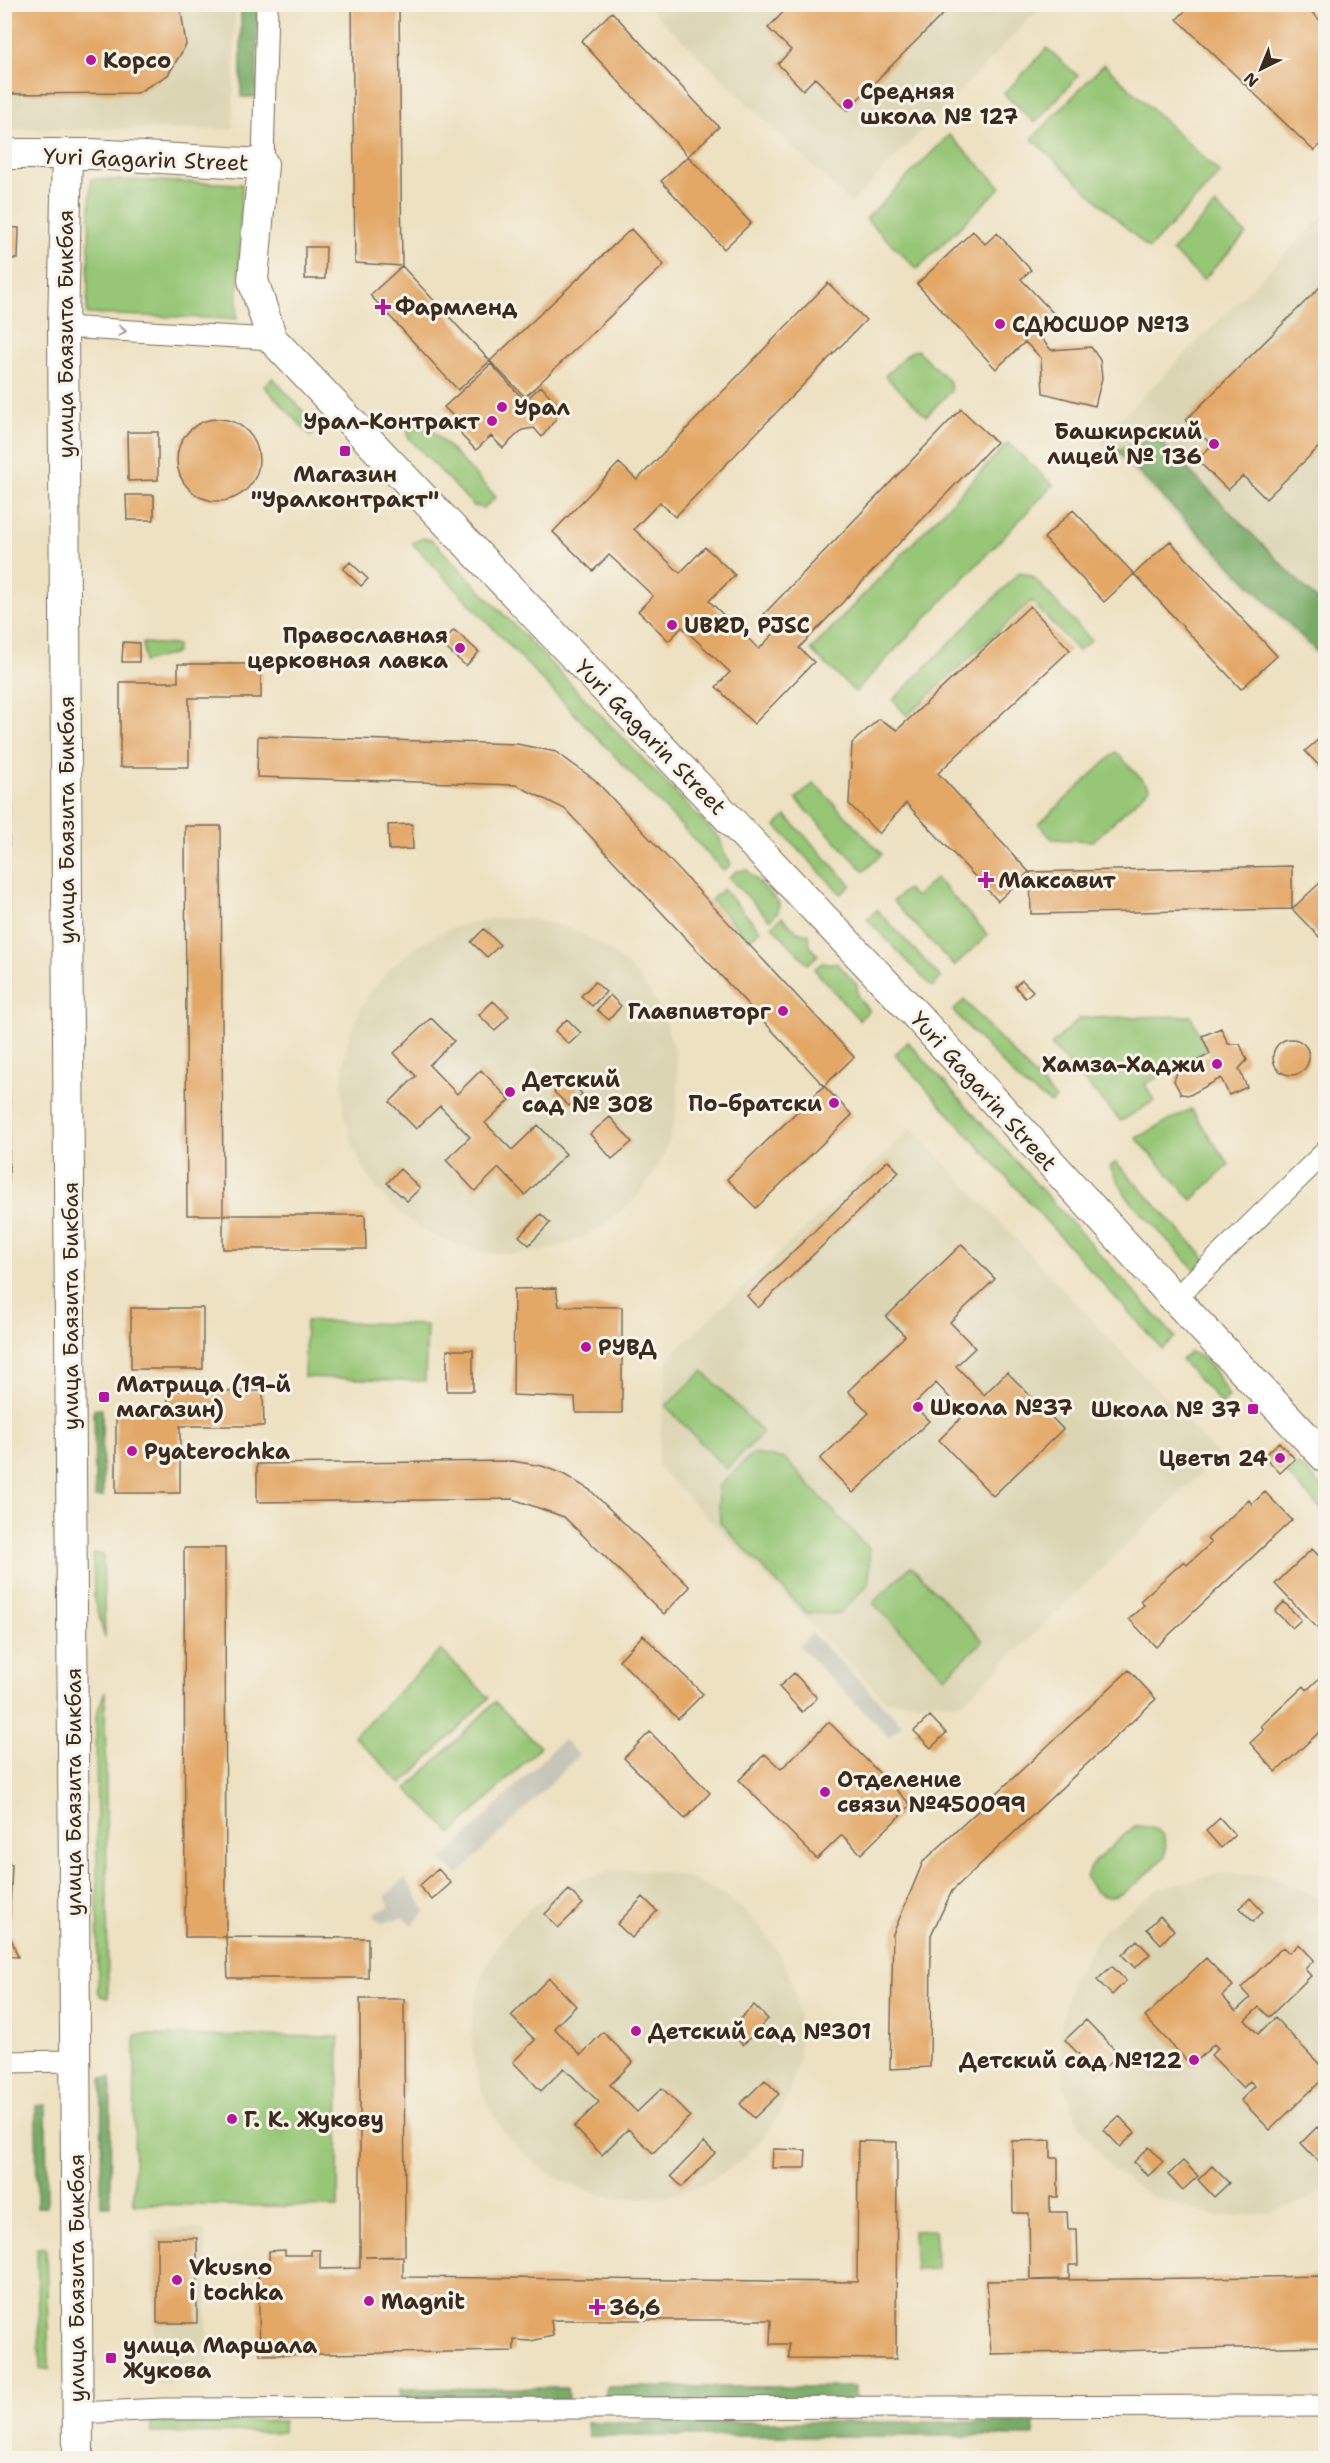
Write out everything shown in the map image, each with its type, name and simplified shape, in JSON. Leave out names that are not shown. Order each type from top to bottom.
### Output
[{"type":"main road","name":"Yuri Gagarin Street","points":[[4,154],[67,154],[263,164],[253,280],[272,339],[898,997],[1175,1299],[1326,1458]]},
{"type":"main road","name":"улица Баязита Бикбая","points":[[67,154],[63,327],[78,2458]]},
{"type":"street","points":[[263,164],[267,4]]},
{"type":"street","points":[[63,327],[272,339]]},
{"type":"street","points":[[1175,1299],[1326,1151]]},
{"type":"street","points":[[4,2062],[75,2061]]},
{"type":"street","points":[[76,2413],[162,2409],[1326,2406]]},
{"type":"shaded area","points":[[4,5],[235,5],[233,129],[5,129]]},
{"type":"shaded area","name":"Средняя школа № 127","points":[[646,5],[1043,5],[851,203]]},
{"type":"shaded area","name":"Башкирский лицей № 136","points":[[1325,214],[1325,666],[1099,440]]},
{"type":"shaded area","name":"Детский сад № 308","points":[[493,918],[527,918],[559,925],[589,937],[617,956],[640,979],[650,992],[666,1022],[678,1069],[675,1119],[659,1165],[640,1193],[617,1216],[589,1235],[559,1247],[527,1254],[493,1254],[461,1247],[431,1235],[403,1216],[380,1193],[361,1165],[349,1135],[342,1103],[342,1069],[349,1037],[361,1007],[380,979],[403,956],[431,937],[461,925]]},
{"type":"shaded area","name":"Школа №37","points":[[912,1128],[1219,1456],[962,1703],[886,1701],[657,1466],[668,1358]]},
{"type":"shaded area","points":[[812,1633],[902,1724],[889,1737],[799,1646]]},
{"type":"shaded area","points":[[563,1739],[579,1755],[458,1875],[442,1860]]},
{"type":"shaded area","name":"Детский сад №301","points":[[636,1870],[683,1877],[699,1883],[727,1898],[752,1918],[772,1943],[787,1971],[793,1987],[800,2034],[793,2081],[787,2097],[772,2125],[752,2150],[727,2170],[699,2185],[683,2191],[636,2198],[589,2191],[573,2185],[545,2170],[520,2150],[500,2125],[485,2097],[479,2081],[472,2034],[479,1987],[485,1971],[500,1943],[520,1918],[545,1898],[573,1883],[589,1877]]},
{"type":"shaded area","name":"Детский сад №122","points":[[1222,1873],[1268,1876],[1325,1900],[1325,2189],[1305,2201],[1269,2213],[1218,2217],[1153,2198],[1110,2167],[1080,2126],[1065,2088],[1060,2031],[1071,1982],[1103,1930],[1160,1888]]},
{"type":"shaded area","points":[[405,1879],[426,1911],[411,1926],[404,1917],[381,1923],[373,1913],[390,1907],[385,1896]]},
{"type":"shaded area","points":[[205,2229],[209,2382],[156,2383],[151,2230]]},
{"type":"green space","points":[[241,5],[257,5],[257,97],[241,97]]},
{"type":"green space","points":[[1047,48],[1078,76],[1035,123],[1004,94]]},
{"type":"green space","points":[[1104,64],[1220,173],[1149,249],[1032,139]]},
{"type":"green space","points":[[949,135],[1001,187],[917,269],[866,219]]},
{"type":"green space","points":[[91,179],[242,184],[237,319],[87,314]]},
{"type":"green space","points":[[1215,205],[1246,234],[1203,280],[1172,251]]},
{"type":"green space","points":[[917,350],[950,382],[951,391],[926,416],[885,376],[910,352]]},
{"type":"green space","points":[[273,378],[315,424],[316,431],[311,436],[264,386]]},
{"type":"green space","points":[[420,417],[496,497],[484,508],[474,506],[408,437],[408,428]]},
{"type":"green space","points":[[1155,436],[1325,608],[1325,660],[1116,450]]},
{"type":"green space","points":[[1008,443],[1053,485],[855,692],[811,650]]},
{"type":"green space","points":[[423,538],[432,540],[720,839],[724,853],[731,864],[724,871],[412,543]]},
{"type":"green space","points":[[1020,572],[1032,576],[1091,640],[1078,651],[1031,601],[907,716],[893,700]]},
{"type":"green space","points":[[143,643],[177,645],[176,653],[144,662]]},
{"type":"green space","points":[[1116,752],[1150,788],[1093,841],[1052,839],[1039,824]]},
{"type":"green space","points":[[814,783],[882,854],[864,871],[796,799]]},
{"type":"green space","points":[[786,816],[851,885],[841,894],[776,826]]},
{"type":"green space","points":[[747,870],[779,903],[778,912],[770,920],[729,878],[736,871]]},
{"type":"green space","points":[[936,878],[988,935],[954,966],[893,901],[907,889],[915,897]]},
{"type":"green space","points":[[723,889],[760,930],[749,940],[711,900]]},
{"type":"green space","points":[[877,910],[941,978],[932,987],[867,919]]},
{"type":"green space","points":[[782,917],[796,931],[809,934],[810,947],[818,955],[808,964],[772,926]]},
{"type":"green space","points":[[822,963],[837,963],[857,985],[858,997],[869,1011],[859,1020],[814,969]]},
{"type":"green space","points":[[964,1000],[1056,1099],[1051,1103],[1023,1085],[953,1011]]},
{"type":"green space","points":[[1191,1016],[1207,1050],[1145,1084],[1154,1101],[1121,1121],[1051,1045],[1080,1018]]},
{"type":"green space","points":[[908,1042],[1175,1337],[1162,1349],[895,1054]]},
{"type":"green space","points":[[1191,1109],[1229,1165],[1192,1200],[1136,1138]]},
{"type":"green space","points":[[1116,1162],[1206,1259],[1195,1270],[1127,1197],[1110,1167]]},
{"type":"green space","points":[[306,1321],[427,1325],[425,1381],[304,1377]]},
{"type":"green space","points":[[1190,1352],[1203,1359],[1218,1376],[1229,1397],[1222,1404],[1181,1360]]},
{"type":"green space","points":[[703,1371],[763,1433],[726,1469],[666,1406]]},
{"type":"green space","points":[[94,1409],[102,1409],[103,1497],[95,1497]]},
{"type":"green space","points":[[753,1454],[785,1459],[869,1549],[869,1583],[839,1614],[806,1613],[720,1523],[718,1487]]},
{"type":"green space","points":[[1296,1464],[1325,1489],[1323,1511],[1287,1474]]},
{"type":"green space","points":[[93,1554],[103,1554],[105,1638],[94,1600]]},
{"type":"green space","points":[[911,1566],[983,1641],[945,1677],[873,1603]]},
{"type":"green space","points":[[441,1650],[489,1698],[402,1784],[354,1736]]},
{"type":"green space","points":[[105,1691],[108,1998],[101,1996],[98,1991],[96,1716]]},
{"type":"green space","points":[[495,1702],[540,1747],[452,1834],[407,1789]]},
{"type":"green space","points":[[1135,1826],[1150,1827],[1160,1832],[1165,1841],[1165,1856],[1126,1892],[1115,1896],[1104,1896],[1095,1890],[1086,1877],[1094,1862]]},
{"type":"green space","points":[[135,2035],[339,2037],[338,2207],[134,2204]]},
{"type":"green space","points":[[102,2078],[111,2078],[110,2206],[101,2206]]},
{"type":"green space","points":[[46,2105],[47,2207],[37,2207],[36,2106]]},
{"type":"green space","points":[[935,2230],[936,2269],[915,2270],[913,2231]]},
{"type":"green space","points":[[37,2248],[46,2248],[49,2369],[40,2369]]},
{"type":"green space","points":[[606,2387],[855,2387],[855,2400],[606,2401]]},
{"type":"green space","points":[[567,2388],[568,2400],[400,2402],[400,2389]]},
{"type":"green space","points":[[283,2421],[283,2432],[151,2433],[151,2422]]},
{"type":"green space","points":[[587,2422],[1034,2422],[1034,2436],[588,2436]]},
{"type":"building","name":"Корсо","points":[[4,4],[180,4],[186,45],[168,75],[137,93],[4,94]]},
{"type":"building","points":[[352,4],[399,4],[402,266],[355,263]]},
{"type":"building","points":[[791,4],[953,4],[847,110],[815,78],[803,90],[778,64],[791,50],[768,28]]},
{"type":"building","points":[[1187,4],[1303,4],[1326,26],[1326,139],[1314,151],[1177,19],[1189,7]]},
{"type":"building","points":[[612,12],[719,127],[688,156],[581,41]]},
{"type":"building","points":[[688,156],[751,223],[724,249],[661,181]]},
{"type":"building","points":[[4,227],[19,228],[18,259],[4,259]]},
{"type":"building","points":[[631,229],[664,265],[525,397],[490,361]]},
{"type":"building","name":"СДЮСШОР №13","points":[[973,231],[985,244],[997,233],[1031,270],[1021,279],[1055,315],[1036,332],[1051,350],[1091,347],[1100,360],[1102,378],[1095,406],[1043,393],[1041,358],[1025,342],[996,369],[917,284]]},
{"type":"building","points":[[305,247],[326,247],[325,279],[305,279]]},
{"type":"building","points":[[402,266],[490,361],[458,390],[370,295]]},
{"type":"building","points":[[1326,281],[1326,440],[1266,499],[1243,476],[1228,490],[1197,460],[1212,445],[1186,420]]},
{"type":"building","points":[[828,283],[866,320],[675,517],[660,502],[634,529],[680,573],[705,547],[735,575],[709,601],[759,649],[779,628],[764,614],[961,409],[996,442],[799,648],[814,662],[754,724],[716,687],[730,672],[682,627],[669,641],[638,611],[653,596],[609,555],[593,571],[553,532],[619,463],[637,480]]},
{"type":"building","name":"Урал","points":[[491,364],[525,401],[541,386],[560,407],[555,420],[542,437],[534,428],[522,430],[503,448],[491,436],[476,450],[462,436],[458,421],[444,407]]},
{"type":"building","points":[[218,419],[234,422],[247,431],[256,444],[259,460],[256,476],[247,489],[234,498],[218,501],[202,498],[189,489],[180,476],[177,460],[180,444],[189,431],[202,422]]},
{"type":"building","points":[[127,432],[158,432],[158,480],[128,481]]},
{"type":"building","points":[[126,495],[154,495],[154,520],[127,520]]},
{"type":"building","points":[[1073,510],[1134,574],[1104,602],[1044,538]]},
{"type":"building","points":[[1170,541],[1277,656],[1241,689],[1134,574]]},
{"type":"building","points":[[350,562],[368,579],[361,586],[343,569]]},
{"type":"building","points":[[1030,606],[1070,650],[938,773],[1029,872],[998,901],[906,803],[879,834],[849,804],[852,743],[879,719],[897,730]]},
{"type":"building","name":"Православная церковная лавка","points":[[454,630],[479,652],[466,666],[441,644]]},
{"type":"building","points":[[123,642],[139,643],[139,662],[122,662]]},
{"type":"building","points":[[178,664],[261,664],[261,698],[189,698],[189,767],[120,767],[120,682],[178,682]]},
{"type":"building","points":[[1326,733],[1326,773],[1305,751]]},
{"type":"building","points":[[258,736],[517,744],[556,752],[595,780],[854,1057],[824,1086],[565,809],[516,785],[257,777]]},
{"type":"building","points":[[4,801],[9,801],[9,1184],[4,1184]]},
{"type":"building","points":[[412,824],[413,849],[389,850],[388,825]]},
{"type":"building","points":[[185,826],[221,826],[223,1215],[187,1215]]},
{"type":"building","points":[[1292,866],[1292,909],[1031,914],[1030,872]]},
{"type":"building","points":[[1324,879],[1326,881],[1326,944],[1292,909]]},
{"type":"building","points":[[484,929],[500,945],[487,957],[471,942]]},
{"type":"building","points":[[1022,980],[1033,991],[1025,998],[1015,986]]},
{"type":"building","points":[[595,982],[606,992],[592,1006],[581,996]]},
{"type":"building","points":[[610,995],[621,1006],[609,1020],[597,1010]]},
{"type":"building","points":[[493,1001],[509,1016],[495,1031],[479,1015]]},
{"type":"building","points":[[431,1018],[454,1041],[429,1065],[457,1094],[481,1070],[510,1100],[485,1123],[512,1150],[538,1125],[566,1154],[525,1195],[499,1168],[475,1191],[446,1160],[470,1137],[440,1106],[416,1129],[390,1102],[416,1076],[394,1053]]},
{"type":"building","points":[[567,1019],[581,1033],[569,1044],[555,1031]]},
{"type":"building","name":"Хамза-Хаджи","points":[[1221,1028],[1228,1044],[1240,1044],[1247,1060],[1239,1069],[1247,1087],[1229,1095],[1221,1078],[1190,1095],[1181,1094],[1174,1081],[1177,1072],[1210,1054],[1202,1036]]},
{"type":"building","points":[[1291,1039],[1304,1044],[1309,1057],[1304,1070],[1291,1075],[1278,1070],[1273,1057],[1278,1044]]},
{"type":"building","points":[[567,1078],[582,1094],[569,1106],[554,1092]]},
{"type":"building","points":[[824,1086],[852,1115],[756,1208],[727,1179]]},
{"type":"building","points":[[610,1117],[632,1142],[612,1159],[590,1134]]},
{"type":"building","points":[[888,1160],[899,1172],[758,1308],[747,1296]]},
{"type":"building","points":[[400,1169],[420,1188],[407,1201],[387,1183]]},
{"type":"building","points":[[541,1214],[550,1223],[529,1245],[519,1236]]},
{"type":"building","points":[[223,1215],[365,1215],[366,1249],[223,1249]]},
{"type":"building","points":[[962,1244],[995,1279],[950,1322],[975,1348],[956,1366],[984,1395],[1007,1372],[1063,1429],[993,1496],[939,1440],[965,1414],[936,1383],[913,1405],[929,1421],[853,1493],[820,1459],[869,1413],[848,1391],[905,1336],[886,1317]]},
{"type":"building","points":[[556,1288],[559,1306],[622,1307],[622,1413],[576,1413],[575,1398],[513,1395],[514,1289]]},
{"type":"building","points":[[131,1308],[203,1308],[203,1369],[131,1369]]},
{"type":"building","points":[[447,1350],[473,1350],[473,1391],[447,1391]]},
{"type":"building","points":[[168,1391],[263,1391],[264,1426],[180,1426],[180,1493],[116,1493],[116,1411],[168,1411]]},
{"type":"building","points":[[1279,1442],[1295,1459],[1280,1473],[1264,1456]]},
{"type":"building","points":[[512,1461],[542,1466],[563,1474],[590,1490],[690,1587],[664,1614],[564,1517],[513,1499],[257,1502],[257,1464]]},
{"type":"building","points":[[1265,1492],[1292,1520],[1156,1647],[1129,1619],[1144,1605],[1140,1601],[1184,1561],[1187,1565],[1211,1543],[1207,1539],[1249,1500],[1252,1504]]},
{"type":"building","points":[[184,1548],[225,1548],[226,1937],[185,1937]]},
{"type":"building","points":[[1312,1549],[1326,1563],[1326,1632],[1323,1634],[1275,1584]]},
{"type":"building","points":[[1284,1602],[1301,1620],[1292,1628],[1275,1611]]},
{"type":"building","points":[[643,1635],[703,1694],[678,1719],[619,1660]]},
{"type":"building","points":[[1129,1670],[1156,1699],[952,1891],[931,1935],[930,2067],[890,2069],[893,1934],[923,1862]]},
{"type":"building","points":[[1326,1672],[1326,1726],[1276,1772],[1250,1743],[1264,1730],[1261,1726],[1304,1686],[1307,1690]]},
{"type":"building","points":[[794,1673],[817,1698],[802,1712],[779,1687]]},
{"type":"building","points":[[930,1716],[946,1733],[931,1748],[914,1731]]},
{"type":"building","name":"Отделение связи №450099","points":[[829,1722],[911,1805],[861,1854],[842,1835],[817,1859],[739,1780],[765,1754],[781,1769]]},
{"type":"building","points":[[650,1732],[710,1793],[685,1819],[624,1758]]},
{"type":"building","points":[[1220,1818],[1235,1835],[1221,1848],[1206,1831]]},
{"type":"building","points":[[4,1864],[12,1864],[9,1933],[18,1957],[4,1956]]},
{"type":"building","points":[[438,1869],[451,1883],[432,1900],[419,1886]]},
{"type":"building","points":[[569,1890],[583,1904],[558,1928],[545,1914]]},
{"type":"building","points":[[643,1897],[657,1911],[632,1938],[617,1924]]},
{"type":"building","points":[[1250,1898],[1263,1912],[1253,1922],[1240,1908]]},
{"type":"building","points":[[1160,1916],[1174,1930],[1161,1944],[1147,1929]]},
{"type":"building","points":[[226,1937],[368,1938],[368,1978],[228,1978]]},
{"type":"building","points":[[1137,1940],[1150,1954],[1135,1968],[1122,1955]]},
{"type":"building","points":[[1299,1944],[1314,1960],[1305,1969],[1311,1976],[1269,2017],[1259,2007],[1245,2020],[1258,2034],[1275,2018],[1326,2071],[1326,2076],[1270,2130],[1241,2100],[1255,2086],[1250,2081],[1243,2088],[1211,2055],[1218,2048],[1214,2044],[1192,2066],[1145,2017],[1206,1958],[1233,1986],[1222,1996],[1236,2011],[1250,1998],[1241,1988],[1283,1947],[1289,1953]]},
{"type":"building","points":[[1112,1966],[1126,1981],[1112,1995],[1097,1980]]},
{"type":"building","points":[[549,1978],[576,2006],[554,2028],[581,2055],[603,2032],[633,2062],[610,2085],[637,2112],[662,2088],[690,2116],[653,2153],[628,2129],[602,2155],[574,2127],[599,2102],[564,2068],[541,2091],[513,2062],[535,2040],[511,2016]]},
{"type":"building","points":[[360,1999],[404,1999],[405,2256],[365,2257],[403,2257],[403,2277],[857,2282],[858,2141],[897,2142],[896,2359],[789,2358],[789,2344],[770,2344],[771,2320],[551,2320],[553,2336],[531,2341],[514,2340],[514,2351],[260,2355],[258,2267],[269,2267],[269,2251],[285,2250],[285,2255],[311,2255],[311,2250],[320,2250],[320,2269],[360,2268]]},
{"type":"building","points":[[754,2005],[768,2019],[743,2045],[728,2030]]},
{"type":"building","points":[[1086,2020],[1119,2054],[1098,2074],[1065,2040]]},
{"type":"building","points":[[765,2080],[779,2094],[754,2118],[740,2104]]},
{"type":"building","points":[[1119,2116],[1135,2133],[1120,2147],[1104,2130]]},
{"type":"building","points":[[1317,2127],[1326,2136],[1326,2156],[1319,2162],[1301,2143]]},
{"type":"building","points":[[1051,2140],[1051,2158],[1058,2158],[1058,2197],[1050,2197],[1050,2212],[1067,2212],[1068,2229],[1077,2229],[1078,2265],[1069,2265],[1069,2279],[1030,2280],[1029,2213],[1013,2213],[1012,2141]]},
{"type":"building","points":[[704,2142],[715,2153],[682,2187],[671,2176]]},
{"type":"building","points":[[1149,2147],[1163,2162],[1148,2176],[1134,2162]]},
{"type":"building","points":[[773,2149],[806,2150],[805,2168],[772,2168]]},
{"type":"building","points":[[1183,2161],[1198,2176],[1183,2190],[1168,2175]]},
{"type":"building","points":[[1212,2166],[1229,2183],[1214,2197],[1198,2180]]},
{"type":"building","name":"Vkusno i tochka","points":[[157,2238],[197,2238],[197,2323],[157,2323]]},
{"type":"building","points":[[1326,2276],[1326,2346],[991,2354],[987,2281]]},
{"type":"place","name":"Корсо","points":[[91,60]]},
{"type":"place","name":"Средняя школа № 127","points":[[848,104]]},
{"type":"place","name":"Фармленд","points":[[383,307]]},
{"type":"place","name":"СДЮСШОР №13","points":[[1000,324]]},
{"type":"place","name":"Урал","points":[[502,407]]},
{"type":"place","name":"Урал-Контракт","points":[[492,421]]},
{"type":"place","name":"Башкирский лицей № 136","points":[[1214,444]]},
{"type":"place","name":"Магазин \"Уралконтракт\"","points":[[345,451]]},
{"type":"place","name":"UBRD, PJSC","points":[[672,625]]},
{"type":"place","name":"Православная церковная лавка","points":[[460,648]]},
{"type":"place","name":"Максавит","points":[[986,880]]},
{"type":"place","name":"Главпивторг","points":[[783,1011]]},
{"type":"place","name":"Хамза-Хаджи","points":[[1217,1064]]},
{"type":"place","name":"Детский сад № 308","points":[[510,1092]]},
{"type":"place","name":"По-братски","points":[[834,1103]]},
{"type":"place","name":"РУВД","points":[[586,1347]]},
{"type":"place","name":"Матрица (19-й магазин)","points":[[104,1397]]},
{"type":"place","name":"Школа №37","points":[[918,1407]]},
{"type":"place","name":"Школа № 37","points":[[1253,1409]]},
{"type":"place","name":"Pyaterochka","points":[[132,1451]]},
{"type":"place","name":"Цветы 24","points":[[1280,1458]]},
{"type":"place","name":"Отделение связи №450099","points":[[825,1792]]},
{"type":"place","name":"Детский сад №301","points":[[636,2031]]},
{"type":"place","name":"Детский сад №122","points":[[1194,2060]]},
{"type":"place","name":"Г. К. Жукову","points":[[232,2119]]},
{"type":"place","name":"Vkusno i tochka","points":[[177,2280]]},
{"type":"place","name":"Magnit","points":[[369,2301]]},
{"type":"place","name":"36,6","points":[[597,2307]]},
{"type":"place","name":"улица Маршала Жукова","points":[[111,2358]]}]
